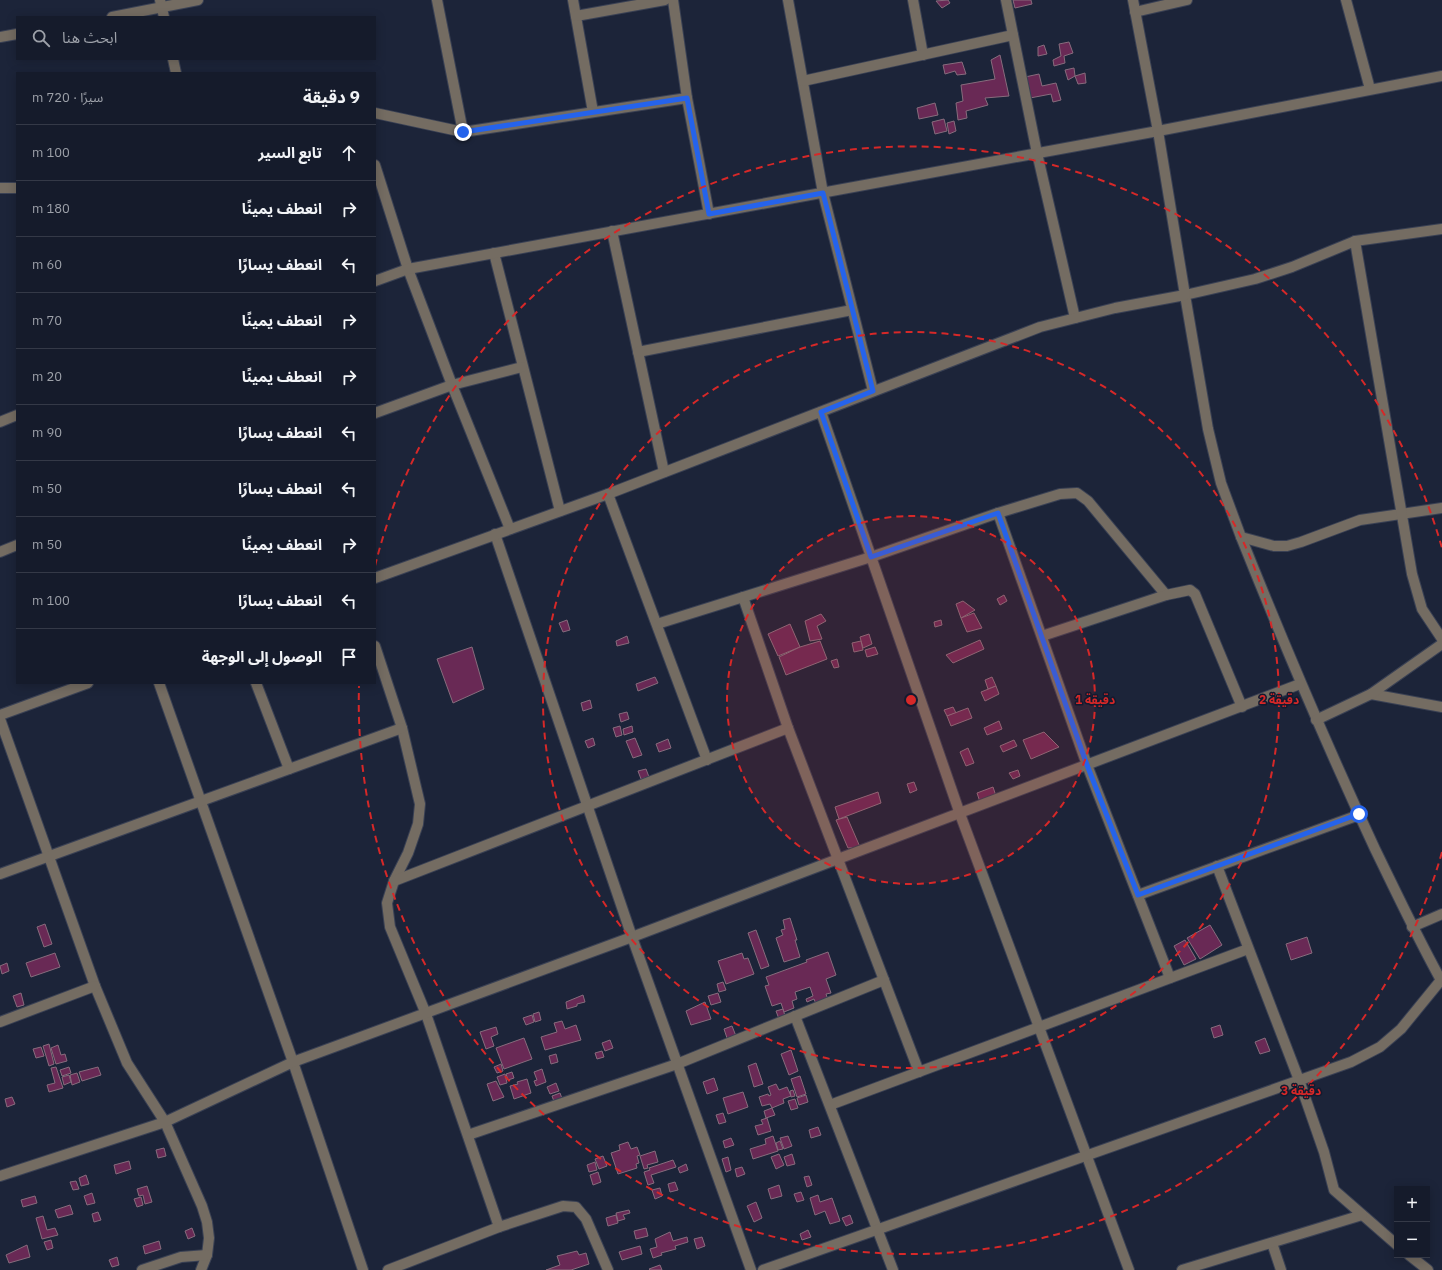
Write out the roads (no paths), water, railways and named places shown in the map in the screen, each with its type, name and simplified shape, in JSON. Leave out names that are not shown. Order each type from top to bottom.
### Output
[{"type":"street","points":[[118,16],[198,0]]},
{"type":"street","points":[[437,0],[463,132]]},
{"type":"street","points":[[574,0],[593,112]]},
{"type":"street","points":[[576,16],[666,0]]},
{"type":"street","points":[[673,0],[687,98],[709,214]]},
{"type":"street","points":[[788,0],[823,193],[873,391]]},
{"type":"street","points":[[913,0],[923,55]]},
{"type":"street","points":[[1006,0],[1037,153],[1075,318]]},
{"type":"street","points":[[763,1270],[1351,1062],[1380,1047],[1400,1029],[1442,981],[1412,927],[1300,684],[1221,483],[1208,429],[1158,131],[1133,0]]},
{"type":"street","points":[[1135,12],[1187,0]]},
{"type":"street","points":[[1346,0],[1370,89]]},
{"type":"street","points":[[0,37],[16,34]]},
{"type":"street","points":[[803,81],[1013,35]]},
{"type":"street","points":[[173,60],[176,72]]},
{"type":"street","points":[[376,281],[408,269],[1158,131],[1442,76]]},
{"type":"street","points":[[376,113],[463,132],[687,98]]},
{"type":"street","points":[[376,168],[408,269],[452,385],[510,529]]},
{"type":"street","points":[[0,188],[16,188]]},
{"type":"street","points":[[376,578],[608,494],[1040,327],[1115,308],[1185,295],[1255,279],[1292,267],[1355,241],[1442,229]]},
{"type":"street","points":[[612,231],[664,472]]},
{"type":"street","points":[[1355,241],[1417,594],[1422,608],[1442,639]]},
{"type":"street","points":[[494,253],[560,511]]},
{"type":"street","points":[[638,352],[852,310]]},
{"type":"street","points":[[376,413],[452,385],[522,367]]},
{"type":"street","points":[[821,412],[960,814],[1129,1270]]},
{"type":"street","points":[[0,422],[16,415]]},
{"type":"street","points":[[608,494],[707,760]]},
{"type":"street","points":[[657,624],[871,557],[998,513],[1060,494],[1077,494],[1088,501],[1166,595]]},
{"type":"street","points":[[1241,537],[1274,546],[1287,546],[1360,520],[1403,512],[1442,508]]},
{"type":"street","points":[[998,513],[1087,765],[1170,978]]},
{"type":"street","points":[[495,534],[632,937],[751,1270]]},
{"type":"street","points":[[0,552],[16,546]]},
{"type":"street","points":[[1042,636],[1166,595],[1190,590],[1195,594],[1242,707]]},
{"type":"street","points":[[742,598],[788,728],[919,1072]]},
{"type":"street","points":[[1316,720],[1371,694],[1442,644]]},
{"type":"street","points":[[376,649],[402,728],[420,804],[418,824],[408,853],[394,881],[387,903],[390,927],[426,1014],[499,1227]]},
{"type":"street","points":[[0,715],[85,684]]},
{"type":"street","points":[[159,684],[293,1062],[363,1270]]},
{"type":"street","points":[[256,684],[288,769]]},
{"type":"street","points":[[0,1176],[165,1122],[293,1062],[426,1014],[960,814],[1300,684]]},
{"type":"street","points":[[1371,694],[1442,707]]},
{"type":"street","points":[[0,719],[95,986],[127,1063],[165,1122],[207,1222],[209,1238],[207,1255],[201,1270]]},
{"type":"street","points":[[0,874],[402,728]]},
{"type":"street","points":[[394,881],[788,728]]},
{"type":"street","points":[[1138,895],[1359,814]]},
{"type":"street","points":[[1217,866],[1299,1080],[1324,1152],[1334,1190],[1394,1242]]},
{"type":"street","points":[[1412,927],[1442,914]]},
{"type":"street","points":[[830,1105],[1248,949]]},
{"type":"street","points":[[468,1134],[678,1064],[884,980]]},
{"type":"street","points":[[0,1022],[95,986]]},
{"type":"street","points":[[795,1016],[893,1270]]},
{"type":"street","points":[[388,1270],[499,1227],[563,1206],[576,1208],[586,1219],[608,1270]]},
{"type":"street","points":[[1182,1270],[1362,1215]]},
{"type":"street","points":[[1272,1242],[1281,1270]]},
{"type":"street","points":[[142,1270],[181,1257],[207,1255]]},
{"type":"street","points":[[1414,1258],[1428,1270]]}]
